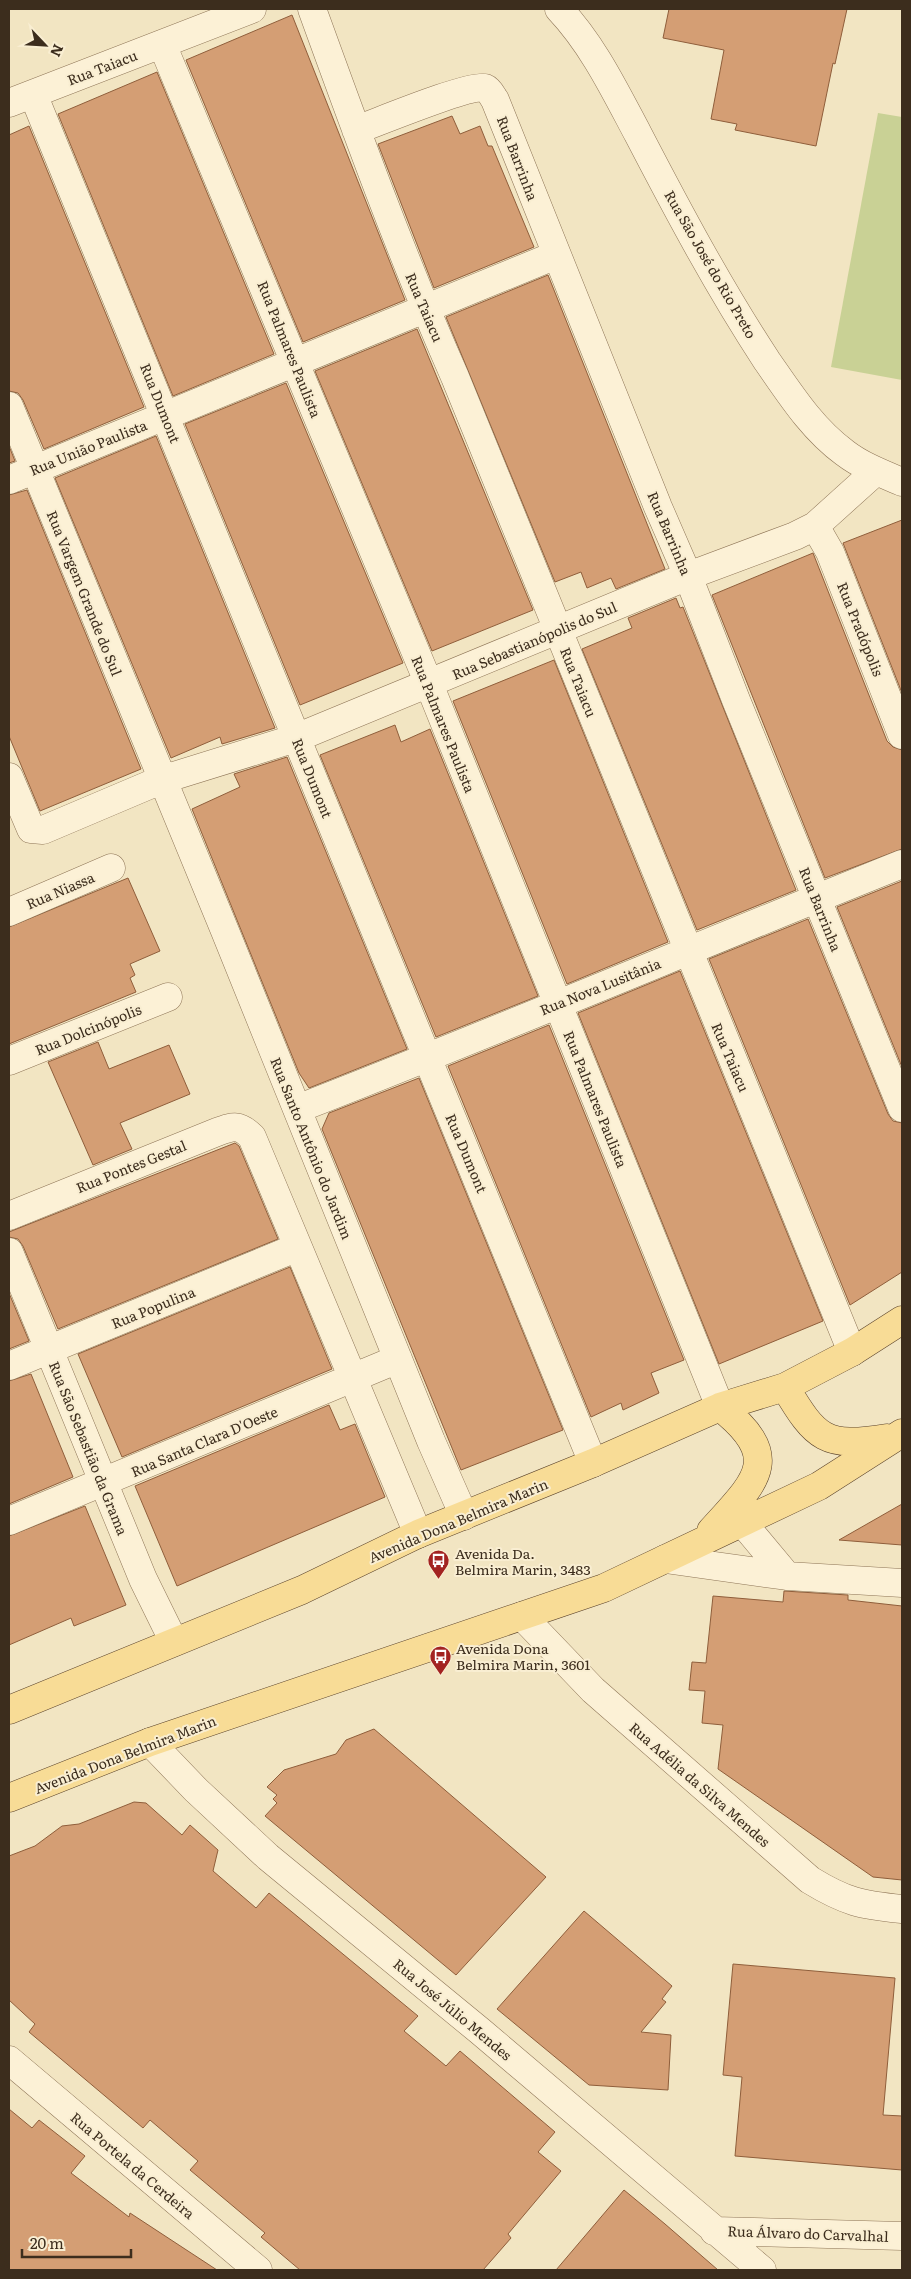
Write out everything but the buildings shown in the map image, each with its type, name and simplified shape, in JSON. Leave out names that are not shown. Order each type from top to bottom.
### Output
[{"type":"main road","name":"Avenida Dona Belmira Marin","points":[[9,1710],[302,1590],[418,1534],[593,1463],[720,1407],[784,1387],[852,1352],[902,1320]]},
{"type":"main road","points":[[784,1387],[801,1415],[814,1430],[831,1438],[854,1443],[900,1435]]},
{"type":"main road","points":[[701,1541],[741,1498],[752,1481],[759,1462],[756,1443],[739,1422],[720,1407]]},
{"type":"main road","name":"Avenida Dona Belmira Marin","points":[[9,1798],[150,1742],[604,1588],[819,1486],[900,1435]]},
{"type":"street","name":"Rua Taiacu","points":[[21,99],[252,9]]},
{"type":"street","name":"Rua Taiacu","points":[[312,9],[425,309],[459,386],[687,951],[852,1352]]},
{"type":"street","name":"Rua São José do Rio Preto","points":[[559,9],[608,78],[706,260],[745,328],[790,394],[824,435],[845,454],[876,471],[902,482]]},
{"type":"street","name":"Rua Palmares Paulista","points":[[162,44],[429,684],[720,1407]]},
{"type":"street","name":"Rua Barrinha","points":[[356,130],[464,91],[483,88],[488,90],[495,100],[902,1108]]},
{"type":"street","name":"Rua Dumont","points":[[21,99],[166,415],[593,1463]]},
{"type":"street","name":"Rua União Paulista","points":[[9,480],[556,255]]},
{"type":"street","name":"Rua Vargem Grande do Sul","points":[[9,406],[161,780]]},
{"type":"street","name":"Rua Sebastianópolis do Sul","points":[[9,777],[31,829],[43,830],[161,780],[296,738],[558,629],[815,526],[876,471]]},
{"type":"street","name":"Rua Pradópolis","points":[[815,526],[830,552],[902,735]]},
{"type":"street","name":"Rua Santo Antônio do Jardim","points":[[161,780],[464,1516]]},
{"type":"street","name":"Rua Nova Lusitânia","points":[[297,1109],[429,1058],[558,1003],[902,864]]},
{"type":"street","name":"Rua Niassa","points":[[9,912],[111,868]]},
{"type":"street","name":"Rua Dolcinópolis","points":[[9,1061],[168,997]]},
{"type":"street","name":"Rua Pontes Gestal","points":[[9,1216],[231,1127],[243,1128],[252,1137],[298,1247]]},
{"type":"street","name":"Rua Populina","points":[[9,1366],[298,1247]]},
{"type":"street","points":[[298,1247],[418,1534]]},
{"type":"street","name":"Rua São Sebastião da Grama","points":[[9,1252],[143,1579],[174,1642]]},
{"type":"street","name":"Rua Santa Clara D'Oeste","points":[[9,1521],[398,1359]]},
{"type":"street","points":[[742,1522],[787,1576]]},
{"type":"street","points":[[665,1559],[787,1576],[902,1583]]},
{"type":"street","name":"Rua Adélia da Silva Mendes","points":[[522,1616],[593,1690],[810,1880],[834,1894],[855,1903],[902,1909]]},
{"type":"street","name":"Rua José Júlio Mendes","points":[[150,1742],[196,1790],[268,1857],[480,2031],[762,2270]]},
{"type":"street","name":"Rua Portela da Cerdeira","points":[[9,2060],[258,2270]]},
{"type":"street","name":"Rua Álvaro do Carvalhal","points":[[714,2231],[902,2236]]},
{"type":"green space","points":[[878,113],[902,117],[902,380],[831,367]]},
{"type":"place","name":"Avenida Da. Belmira Marin, 3483","points":[[439,1580]]},
{"type":"place","name":"Avenida Dona Belmira Marin, 3601","points":[[440,1675]]}]
